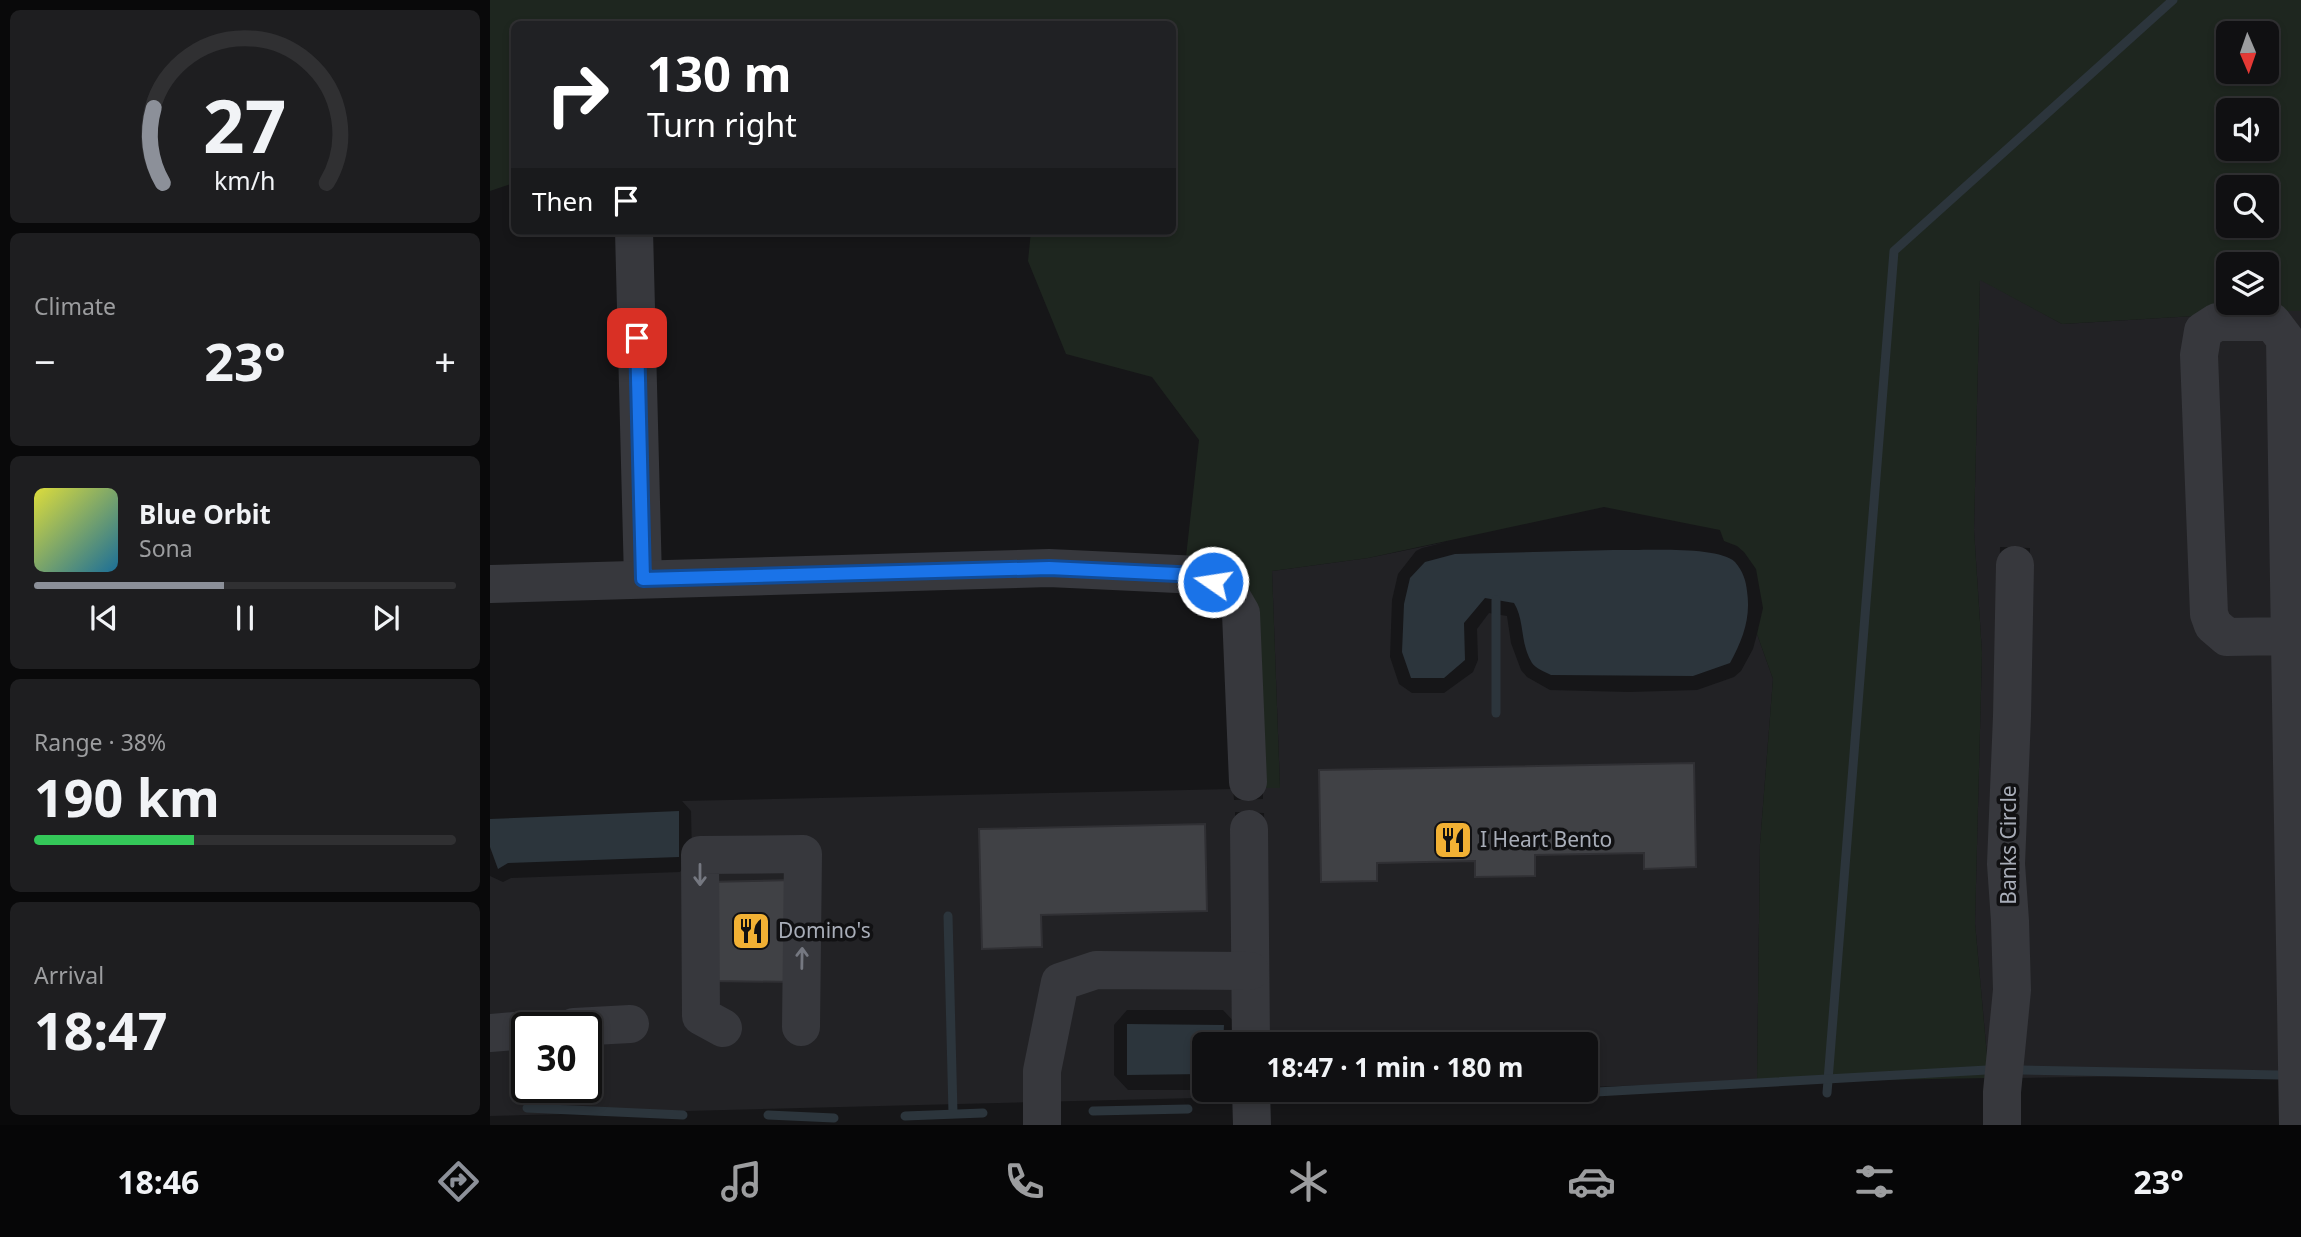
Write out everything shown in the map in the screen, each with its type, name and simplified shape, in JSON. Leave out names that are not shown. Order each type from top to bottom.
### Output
[{"type":"street","points":[[634,235],[643,579]]},
{"type":"street","points":[[2289,636],[2227,637],[2213,625],[2209,614],[2199,355],[2203,331],[2217,322],[2272,322],[2285,339],[2298,1125]]},
{"type":"street","name":"Banks Circle","points":[[2002,1125],[2002,1092],[2012,990],[2006,864],[2015,565]]},
{"type":"street","points":[[490,584],[1049,568],[1199,575],[1227,589],[1241,613],[1248,782]]},
{"type":"street","points":[[1249,829],[1251,1032]]},
{"type":"street","points":[[723,1028],[701,1016],[700,855],[803,854],[801,1027]]},
{"type":"street","points":[[1042,1125],[1042,1071],[1060,982],[1096,970],[1250,971]]},
{"type":"street","points":[[602,1026],[630,1024]]},
{"type":"street","points":[[490,1033],[511,1031]]},
{"type":"street","points":[[1251,1102],[1252,1125]]},
{"type":"shaded area","points":[[490,0],[2301,0],[2301,311],[2279,311],[2279,252],[2216,252],[2216,315],[2062,324],[1980,280],[1974,530],[1982,653],[1975,923],[1989,1078],[1757,1082],[1760,844],[1773,679],[1757,634],[1763,608],[1756,569],[1744,552],[1724,541],[1720,530],[1604,507],[1368,558],[1272,571],[1280,788],[1263,788],[1256,612],[1186,557],[1199,440],[1152,377],[1066,354],[1028,261],[1031,235],[1176,235],[1176,21],[511,21],[511,184],[490,191]]},
{"type":"shaded area","points":[[1980,279],[2062,324],[2216,315],[2279,315],[2279,311],[2301,311],[2301,1073],[2019,1078],[2020,864],[2027,716],[2030,548],[2000,547],[1997,989],[1989,1078],[1975,923],[1982,653],[1974,530]]},
{"type":"shaded area","points":[[1446,542],[1416,551],[1398,574],[1392,600],[1390,657],[1399,684],[1412,693],[1444,693],[1473,672],[1478,660],[1477,629],[1489,613],[1507,616],[1511,643],[1521,670],[1527,677],[1550,690],[1697,690],[1734,677],[1741,671],[1753,649],[1757,634],[1773,679],[1760,844],[1757,1082],[1598,1087],[1598,1032],[1266,1032],[1264,813],[1235,812],[1236,1024],[1223,1010],[1127,1010],[1114,1025],[1114,1075],[1128,1090],[1192,1090],[1192,1098],[490,1116],[490,876],[503,882],[511,878],[680,872],[692,856],[691,811],[682,801],[1233,789],[1234,800],[1263,799],[1263,788],[1280,787],[1272,571],[1368,558]]},
{"type":"shaded area","points":[[1696,551],[1712,553],[1735,562],[1745,580],[1748,610],[1742,637],[1730,663],[1693,676],[1551,675],[1535,667],[1528,656],[1520,617],[1514,603],[1485,598],[1464,623],[1465,660],[1444,678],[1411,678],[1402,652],[1404,604],[1410,578],[1425,562],[1455,554]]},
{"type":"shaded area","points":[[679,811],[679,857],[508,863],[498,869],[490,847],[490,819]]},
{"type":"shaded area","points":[[1127,1024],[1224,1025],[1224,1032],[1192,1032],[1192,1074],[1127,1075]]},
{"type":"building","points":[[1694,763],[1696,867],[1644,869],[1644,853],[1535,855],[1535,876],[1475,877],[1475,861],[1377,863],[1377,881],[1321,882],[1319,770]]},
{"type":"building","points":[[1205,824],[1207,911],[1041,915],[1042,947],[982,949],[979,829]]},
{"type":"building","name":"Domino's","points":[[793,880],[794,982],[711,981],[706,882]]},
{"type":"waterway","points":[[1827,1093],[1894,251],[2173,0]]},
{"type":"waterway","points":[[1496,600],[1496,713]]},
{"type":"waterway","points":[[948,916],[953,1113]]},
{"type":"waterway","points":[[1598,1092],[1987,1070]]},
{"type":"waterway","points":[[2022,1070],[2279,1075]]},
{"type":"waterway","points":[[527,1108],[683,1115]]},
{"type":"waterway","points":[[1093,1111],[1188,1109]]},
{"type":"waterway","points":[[905,1116],[983,1113]]},
{"type":"waterway","points":[[768,1115],[834,1118]]},
{"type":"place","name":"I Heart Bento","points":[[1453,840]]},
{"type":"place","name":"Domino's","points":[[751,931]]},
{"type":"route","points":[[637,338],[643,579],[1049,568],[1199,575],[1213,582]]}]
